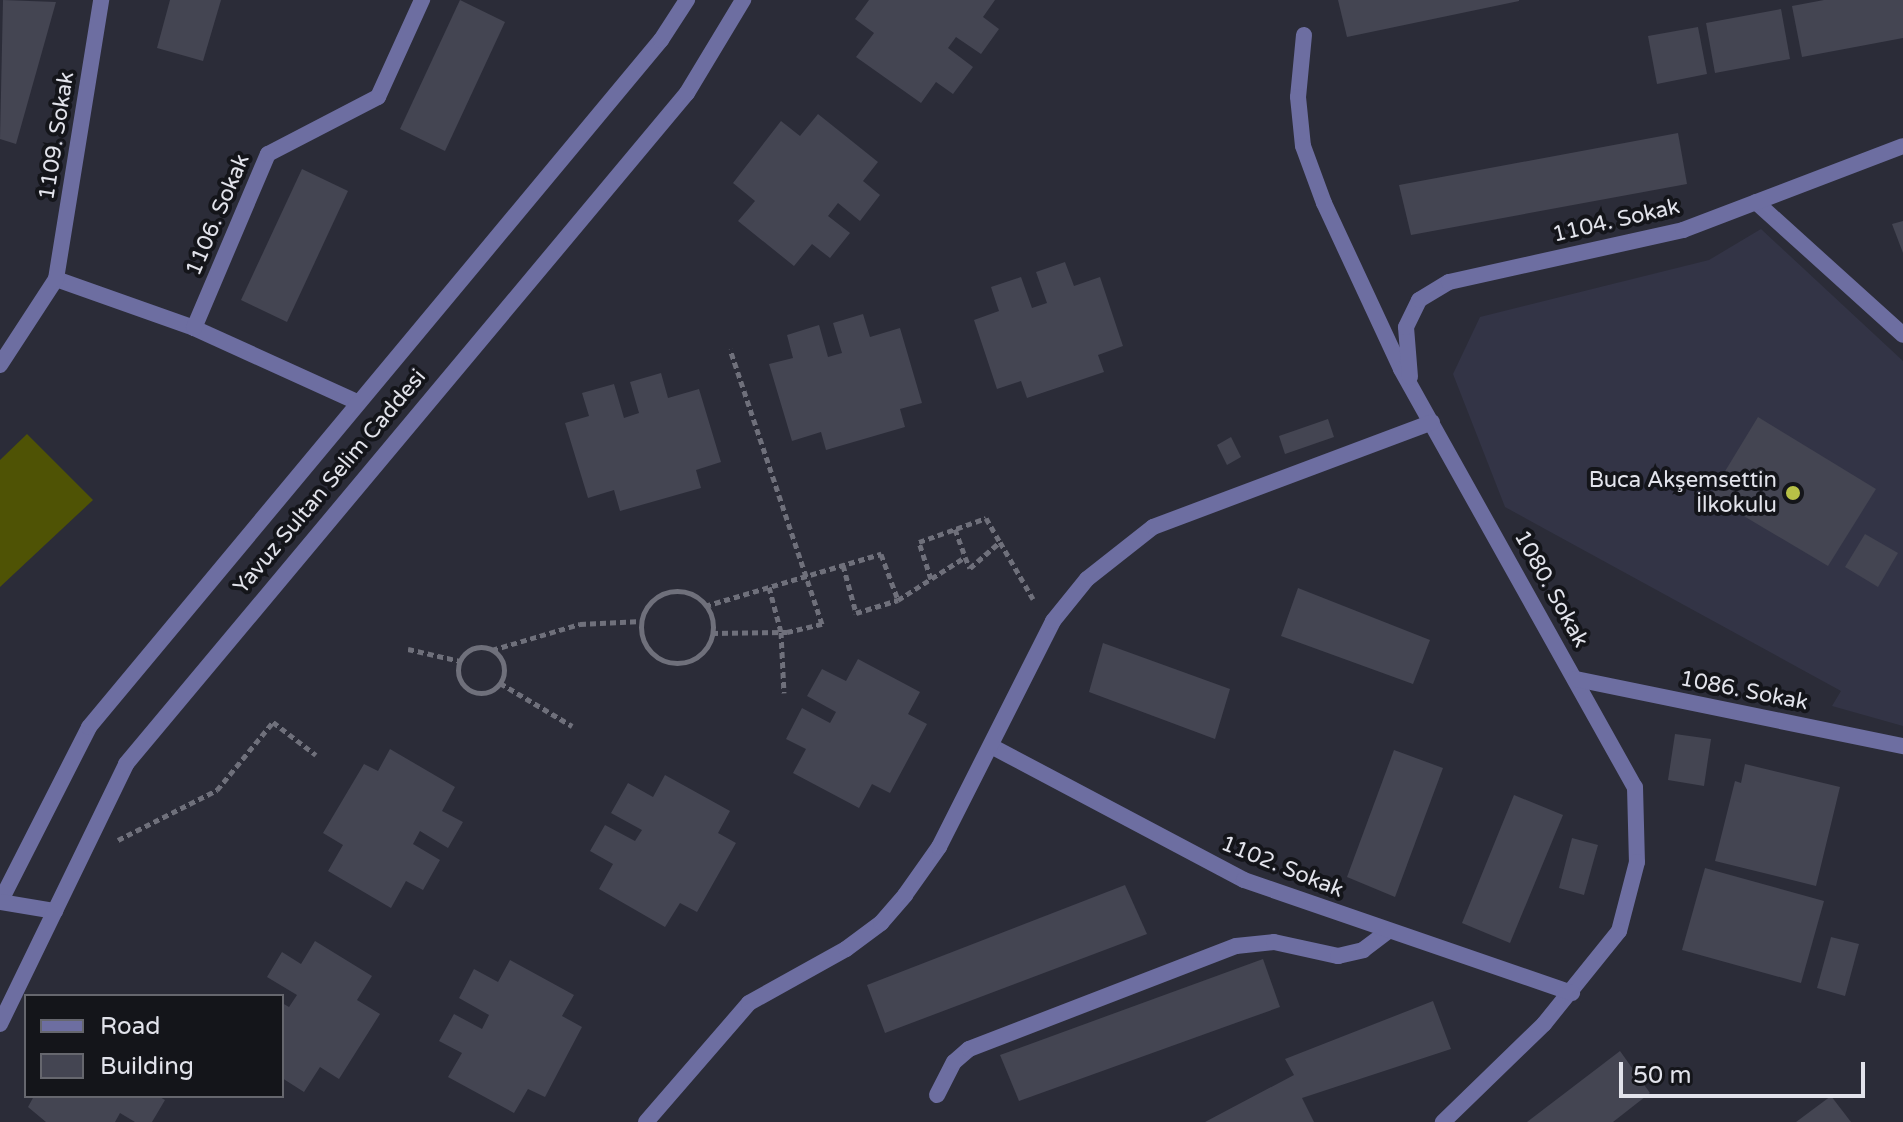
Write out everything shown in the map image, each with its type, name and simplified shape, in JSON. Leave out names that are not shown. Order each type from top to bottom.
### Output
[{"type":"street","name":"1109. Sokak","points":[[56,279],[101,0]]},
{"type":"street","name":"1106. Sokak","points":[[194,328],[268,154],[378,97],[422,0]]},
{"type":"street","name":"Yavuz Sultan Selim Caddesi","points":[[0,902],[89,727],[661,40],[687,0]]},
{"type":"street","name":"Yavuz Sultan Selim Caddesi","points":[[0,1024],[126,764],[687,93],[743,0]]},
{"type":"street","name":"1080. Sokak","points":[[1304,35],[1298,97],[1303,146],[1367,300],[1410,385],[1635,787],[1638,823],[1632,899],[1623,921],[1572,993],[1443,1122]]},
{"type":"street","name":"1104. Sokak","points":[[1410,385],[1406,327],[1419,300],[1449,282],[1683,230],[1903,146]]},
{"type":"street","points":[[1756,202],[1903,335]]},
{"type":"street","points":[[0,365],[56,279],[194,328],[357,402]]},
{"type":"street","points":[[646,1122],[749,1003],[881,923],[939,847],[1053,621],[1087,579],[1153,527],[1432,422]]},
{"type":"street","name":"1086. Sokak","points":[[1576,679],[1903,746]]},
{"type":"street","name":"1102. Sokak","points":[[991,746],[1244,880],[1572,993]]},
{"type":"street","points":[[0,902],[55,911]]},
{"type":"street","points":[[937,1095],[954,1062],[969,1049],[1236,946],[1274,942],[1338,956],[1363,950],[1388,931]]},
{"type":"path","points":[[712,633],[781,632],[822,624],[730,349]]},
{"type":"path","points":[[931,579],[919,542],[986,518],[1033,599]]},
{"type":"path","points":[[955,529],[970,568],[1000,542]]},
{"type":"path","points":[[705,606],[881,554],[898,600]]},
{"type":"path","points":[[843,565],[856,613],[898,600],[965,557]]},
{"type":"path","points":[[769,587],[781,632],[784,693]]},
{"type":"path","points":[[668,593],[692,595],[705,606],[712,633],[693,659],[671,663],[651,652],[642,621],[647,606],[668,593]]},
{"type":"path","points":[[492,650],[503,661],[500,683],[488,693],[466,689],[458,676],[460,661],[470,649],[492,650],[568,626],[642,621]]},
{"type":"path","points":[[408,649],[460,661]]},
{"type":"path","points":[[500,683],[572,726]]},
{"type":"path","points":[[118,840],[217,790],[273,722],[316,755]]},
{"type":"shaded area","points":[[1761,229],[1903,361],[1903,726],[1832,706],[1841,691],[1505,507],[1453,374],[1480,317],[1709,260]]},
{"type":"shaded area","points":[[27,434],[93,500],[0,587],[0,460]]},
{"type":"building","points":[[3,0],[56,2],[16,144],[0,139]]},
{"type":"building","points":[[170,0],[221,0],[203,61],[157,48]]},
{"type":"building","points":[[460,0],[505,22],[445,151],[400,129]]},
{"type":"building","points":[[869,0],[995,0],[983,17],[999,29],[981,54],[956,37],[948,48],[973,67],[953,94],[936,82],[921,103],[856,57],[874,33],[855,19]]},
{"type":"building","points":[[1338,0],[1519,0],[1519,1],[1347,37]]},
{"type":"building","points":[[1824,0],[1903,0],[1903,38],[1802,57],[1792,6]]},
{"type":"building","points":[[1781,9],[1790,59],[1715,73],[1706,23]]},
{"type":"building","points":[[1698,27],[1707,74],[1657,84],[1648,36]]},
{"type":"building","points":[[818,114],[878,162],[863,181],[880,195],[860,221],[838,203],[828,216],[850,233],[830,258],[812,244],[794,266],[738,221],[755,201],[733,183],[781,121],[800,136]]},
{"type":"building","points":[[1678,133],[1687,184],[1411,235],[1399,185]]},
{"type":"building","points":[[302,169],[348,191],[287,322],[241,300]]},
{"type":"building","points":[[1903,221],[1903,253],[1892,224]]},
{"type":"building","points":[[1065,262],[1074,286],[1100,277],[1123,346],[1098,355],[1104,372],[1027,398],[1021,381],[997,389],[974,320],[999,311],[991,287],[1021,277],[1032,308],[1047,303],[1036,272]]},
{"type":"building","points":[[863,314],[870,337],[900,328],[922,403],[900,409],[905,427],[826,450],[821,432],[792,441],[769,364],[793,358],[787,335],[819,325],[828,357],[842,353],[833,323]]},
{"type":"building","points":[[661,373],[668,398],[699,389],[721,462],[696,470],[701,488],[620,511],[614,490],[588,498],[565,423],[589,416],[582,393],[614,384],[624,418],[639,413],[630,382]]},
{"type":"building","name":"Buca Akşemsettin İlkokulu","points":[[1758,417],[1876,489],[1828,566],[1710,496]]},
{"type":"building","points":[[1328,419],[1334,437],[1285,454],[1279,436]]},
{"type":"building","points":[[1231,437],[1241,457],[1227,465],[1217,445]]},
{"type":"building","points":[[1865,534],[1898,553],[1878,587],[1845,567]]},
{"type":"building","points":[[1298,588],[1430,640],[1413,684],[1281,636]]},
{"type":"building","points":[[1103,643],[1230,689],[1215,739],[1089,692]]},
{"type":"building","points":[[858,659],[920,692],[908,714],[927,724],[890,793],[872,784],[859,808],[793,773],[806,749],[786,739],[802,708],[830,723],[836,712],[807,696],[822,669],[846,681]]},
{"type":"building","points":[[1675,734],[1711,739],[1704,786],[1668,780]]},
{"type":"building","points":[[390,749],[455,787],[442,811],[463,822],[448,848],[420,831],[413,844],[440,860],[423,890],[406,881],[391,908],[328,871],[343,845],[323,833],[364,764],[378,771]]},
{"type":"building","points":[[1394,750],[1443,768],[1395,897],[1347,877]]},
{"type":"building","points":[[1745,764],[1840,787],[1816,886],[1715,861],[1735,781],[1741,783]]},
{"type":"building","points":[[665,775],[730,811],[718,833],[736,843],[697,912],[680,903],[665,927],[599,889],[613,864],[590,851],[605,825],[635,841],[642,830],[611,813],[628,783],[653,797]]},
{"type":"building","points":[[1514,795],[1563,815],[1510,943],[1462,923]]},
{"type":"building","points":[[1572,838],[1598,845],[1584,895],[1559,888]]},
{"type":"building","points":[[1705,868],[1824,901],[1801,983],[1682,950]]},
{"type":"building","points":[[1125,885],[1147,934],[885,1033],[867,985]]},
{"type":"building","points":[[1831,937],[1859,944],[1845,996],[1817,988]]},
{"type":"building","points":[[315,941],[372,976],[357,1000],[380,1014],[339,1079],[320,1067],[304,1092],[284,1079],[284,1004],[289,1007],[297,995],[267,977],[282,952],[301,964]]},
{"type":"building","points":[[1263,959],[1280,1007],[1019,1101],[1000,1055]]},
{"type":"building","points":[[510,960],[574,995],[562,1016],[582,1027],[545,1097],[528,1089],[514,1113],[448,1077],[462,1053],[439,1041],[454,1014],[482,1029],[489,1015],[459,998],[474,969],[498,982]]},
{"type":"building","points":[[1433,1001],[1451,1049],[1302,1098],[1314,1122],[1205,1122],[1294,1075],[1285,1059]]},
{"type":"building","points":[[1620,1051],[1650,1093],[1613,1122],[1527,1122]]},
{"type":"building","points":[[1831,1096],[1851,1122],[1796,1122]]},
{"type":"building","points":[[33,1098],[165,1100],[152,1122],[135,1122],[120,1113],[115,1122],[46,1122],[28,1107]]},
{"type":"place","name":"Buca Akşemsettin İlkokulu","points":[[1793,493]]}]
